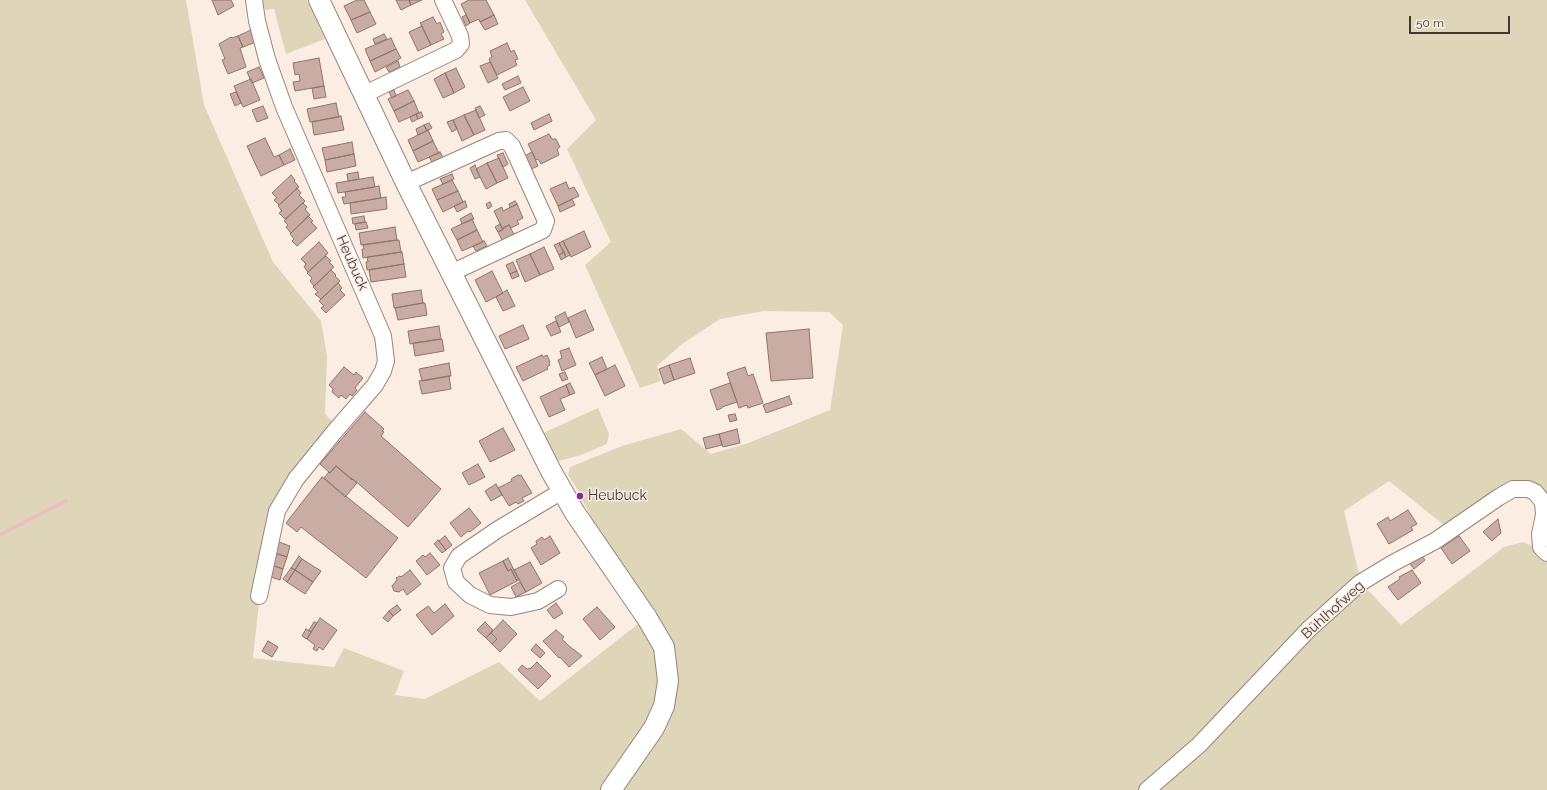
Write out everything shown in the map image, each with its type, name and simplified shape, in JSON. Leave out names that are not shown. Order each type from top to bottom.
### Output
[{"type":"street","name":"Heubuck","points":[[254,0],[257,21],[267,59],[284,107],[383,336],[386,361],[383,371],[375,385],[335,431],[296,480],[277,511],[259,596]]},
{"type":"street","points":[[365,94],[456,50],[461,44],[460,36],[443,0]]},
{"type":"street","points":[[324,1],[406,183],[562,491],[575,513],[647,618],[664,648],[668,681],[664,706],[654,728],[611,790]]},
{"type":"street","points":[[406,183],[499,141],[506,140],[512,146],[546,221],[543,230],[451,273]]},
{"type":"street","name":"Bühlhofweg","points":[[1147,790],[1199,745],[1309,629],[1360,583],[1393,563],[1435,541],[1499,497],[1513,489],[1528,489],[1536,492],[1543,502],[1544,515],[1540,534],[1541,547],[1547,553]]},
{"type":"street","points":[[558,589],[538,601],[511,607],[490,605],[470,595],[456,582],[452,568],[459,556],[497,530],[562,491]]},
{"type":"shaded area","points":[[0,0],[186,0],[204,105],[273,262],[321,321],[327,356],[325,414],[334,423],[277,511],[260,593],[253,658],[334,667],[344,648],[404,671],[395,695],[425,699],[499,662],[540,701],[654,613],[607,549],[576,487],[568,475],[570,467],[622,446],[681,429],[711,454],[748,443],[830,410],[843,325],[829,312],[764,311],[720,319],[682,344],[657,366],[661,381],[640,388],[585,265],[611,242],[567,149],[596,120],[525,0],[1547,0],[1547,790],[0,790]],"holes":[[[1389,481],[1449,529],[1517,493],[1537,499],[1537,548],[1523,542],[1504,547],[1401,625],[1364,586],[1358,570],[1344,511]]]},
{"type":"shaded area","points":[[263,0],[307,0],[325,39],[286,54],[274,9],[265,10]]},
{"type":"shaded area","points":[[598,408],[609,434],[607,444],[581,455],[559,461],[541,434]]},
{"type":"building","points":[[212,0],[231,0],[234,6],[218,15]]},
{"type":"building","points":[[357,0],[364,0],[370,12],[351,20],[344,6]]},
{"type":"building","points":[[396,0],[409,0],[411,5],[401,10]]},
{"type":"building","points":[[409,0],[422,0],[411,5]]},
{"type":"building","points":[[469,0],[486,0],[494,15],[480,22],[479,19],[470,23],[461,4]]},
{"type":"building","points":[[370,12],[376,24],[357,33],[351,20]]},
{"type":"building","points":[[466,15],[470,23],[466,26],[462,17]]},
{"type":"building","points":[[494,15],[498,24],[485,30],[480,22]]},
{"type":"building","points":[[433,17],[437,24],[440,22],[444,32],[441,34],[444,39],[431,45],[420,23]]},
{"type":"building","points":[[422,26],[431,45],[418,51],[409,32]]},
{"type":"building","points":[[251,30],[256,42],[243,47],[238,36]]},
{"type":"building","points":[[384,34],[387,39],[375,44],[373,39]]},
{"type":"building","points":[[238,36],[243,47],[240,48],[246,67],[228,74],[222,60],[225,59],[219,44],[231,37]]},
{"type":"building","points":[[391,38],[396,49],[370,61],[365,49]]},
{"type":"building","points":[[507,43],[511,52],[514,50],[518,59],[515,60],[517,65],[497,75],[489,59],[492,57],[490,51]]},
{"type":"building","points":[[396,49],[401,58],[375,72],[370,61]]},
{"type":"building","points":[[319,58],[324,86],[295,91],[293,82],[300,81],[299,74],[295,75],[293,63]]},
{"type":"building","points":[[398,61],[400,67],[389,72],[386,67]]},
{"type":"building","points":[[490,62],[498,78],[488,83],[480,66]]},
{"type":"building","points":[[259,67],[264,78],[252,83],[247,72]]},
{"type":"building","points":[[456,68],[465,87],[454,93],[445,73]]},
{"type":"building","points":[[445,73],[454,93],[443,98],[434,79]]},
{"type":"building","points":[[518,76],[521,83],[505,90],[502,84]]},
{"type":"building","points":[[251,79],[260,100],[243,107],[234,86]]},
{"type":"building","points":[[324,86],[326,97],[314,99],[312,88]]},
{"type":"building","points":[[523,87],[530,101],[510,111],[503,97]]},
{"type":"building","points":[[394,90],[396,96],[392,98],[389,92]]},
{"type":"building","points":[[408,90],[414,101],[394,111],[388,99]]},
{"type":"building","points":[[236,92],[241,103],[235,106],[230,94]]},
{"type":"building","points":[[414,101],[419,113],[399,122],[394,111]]},
{"type":"building","points":[[336,103],[339,117],[310,122],[307,109]]},
{"type":"building","points":[[263,106],[268,118],[257,122],[252,110]]},
{"type":"building","points":[[480,106],[485,115],[479,118],[475,108]]},
{"type":"building","points":[[476,110],[485,130],[474,135],[464,115]]},
{"type":"building","points":[[421,112],[423,117],[418,119],[416,114]]},
{"type":"building","points":[[416,114],[418,119],[412,122],[410,117]]},
{"type":"building","points":[[549,114],[552,121],[534,130],[531,123]]},
{"type":"building","points":[[464,115],[474,135],[462,141],[453,120]]},
{"type":"building","points":[[341,116],[344,130],[314,135],[312,122]]},
{"type":"building","points":[[453,120],[457,129],[452,132],[447,122]]},
{"type":"building","points":[[429,123],[432,128],[427,131],[424,125]]},
{"type":"building","points":[[424,125],[427,131],[418,135],[416,129]]},
{"type":"building","points":[[428,130],[433,141],[413,151],[408,140]]},
{"type":"building","points":[[549,134],[552,139],[556,139],[560,147],[557,149],[559,155],[541,164],[538,159],[536,160],[528,144]]},
{"type":"building","points":[[265,138],[274,157],[279,155],[284,165],[261,176],[247,146]]},
{"type":"building","points":[[433,141],[439,153],[418,162],[413,151]]},
{"type":"building","points":[[352,142],[354,154],[325,160],[322,148]]},
{"type":"building","points":[[290,149],[295,160],[284,165],[279,155]]},
{"type":"building","points":[[440,152],[443,157],[432,162],[429,157]]},
{"type":"building","points":[[532,152],[538,166],[529,170],[523,157]]},
{"type":"building","points":[[503,153],[508,164],[503,167],[497,155]]},
{"type":"building","points":[[354,154],[356,166],[327,172],[325,160]]},
{"type":"building","points":[[499,158],[508,178],[497,183],[487,163]]},
{"type":"building","points":[[487,163],[497,183],[486,189],[476,169]]},
{"type":"building","points":[[475,165],[480,177],[475,179],[470,168]]},
{"type":"building","points":[[358,172],[359,179],[348,181],[347,174]]},
{"type":"building","points":[[452,174],[454,179],[443,184],[440,179]]},
{"type":"building","points":[[291,175],[299,187],[279,205],[274,200],[277,198],[272,193]]},
{"type":"building","points":[[373,177],[375,187],[338,193],[336,183]]},
{"type":"building","points":[[452,180],[458,191],[437,200],[432,189]]},
{"type":"building","points":[[566,182],[569,189],[574,187],[579,196],[558,206],[550,189]]},
{"type":"building","points":[[379,186],[381,198],[344,204],[342,197],[346,197],[345,192]]},
{"type":"building","points":[[297,188],[301,193],[299,195],[305,201],[285,219],[279,213],[282,211],[278,206]]},
{"type":"building","points":[[458,191],[463,202],[443,212],[437,200]]},
{"type":"building","points":[[386,197],[387,209],[351,214],[350,203]]},
{"type":"building","points":[[572,199],[575,205],[560,212],[558,206]]},
{"type":"building","points":[[465,201],[467,207],[457,212],[454,206]]},
{"type":"building","points":[[515,201],[517,204],[510,208],[509,204]]},
{"type":"building","points":[[490,202],[492,206],[488,209],[486,204]]},
{"type":"building","points":[[303,203],[307,207],[305,209],[310,215],[291,233],[286,227],[288,225],[284,221]]},
{"type":"building","points":[[517,204],[523,218],[517,221],[519,224],[511,228],[509,225],[502,228],[494,211],[502,207],[503,211]]},
{"type":"building","points":[[471,213],[474,219],[462,224],[460,219]]},
{"type":"building","points":[[308,216],[317,228],[297,246],[292,241],[294,239],[290,234]]},
{"type":"building","points":[[364,216],[365,222],[353,224],[352,218]]},
{"type":"building","points":[[472,219],[477,230],[457,240],[451,229]]},
{"type":"building","points":[[366,222],[368,228],[356,230],[355,224]]},
{"type":"building","points":[[500,224],[503,230],[498,232],[495,227]]},
{"type":"building","points":[[509,225],[515,236],[503,242],[498,232]]},
{"type":"building","points":[[395,227],[397,240],[361,245],[359,233]]},
{"type":"building","points":[[477,230],[483,242],[462,251],[457,240]]},
{"type":"building","points":[[584,231],[591,247],[571,257],[563,241]]},
{"type":"building","points":[[399,240],[401,252],[363,258],[363,245]]},
{"type":"building","points":[[484,241],[487,246],[476,251],[473,246]]},
{"type":"building","points":[[563,241],[570,255],[566,257],[559,243]]},
{"type":"building","points":[[319,242],[328,253],[308,272],[304,267],[306,264],[301,259]]},
{"type":"building","points":[[559,243],[564,252],[559,255],[554,245]]},
{"type":"building","points":[[544,247],[554,269],[540,275],[530,254]]},
{"type":"building","points":[[402,252],[404,264],[367,270],[367,257]]},
{"type":"building","points":[[564,252],[566,257],[561,260],[559,255]]},
{"type":"building","points":[[530,254],[540,275],[525,282],[516,260]]},
{"type":"building","points":[[326,256],[334,267],[314,286],[310,281],[312,278],[307,273]]},
{"type":"building","points":[[513,262],[517,271],[510,274],[506,265]]},
{"type":"building","points":[[404,264],[406,277],[371,282],[369,270]]},
{"type":"building","points":[[331,270],[340,281],[321,299],[315,294],[318,292],[313,287]]},
{"type":"building","points":[[492,271],[503,293],[486,302],[475,280]]},
{"type":"building","points":[[517,271],[519,276],[512,279],[510,274]]},
{"type":"building","points":[[338,283],[342,288],[340,290],[345,295],[326,313],[321,308],[324,306],[319,301]]},
{"type":"building","points":[[421,290],[423,303],[394,308],[392,294]]},
{"type":"building","points":[[507,290],[515,306],[503,311],[496,297]]},
{"type":"building","points":[[425,303],[427,315],[398,320],[395,308]]},
{"type":"building","points":[[585,310],[594,330],[576,338],[568,318]]},
{"type":"building","points":[[565,312],[569,322],[559,327],[555,317]]},
{"type":"building","points":[[556,321],[561,332],[551,336],[546,326]]},
{"type":"building","points":[[523,325],[529,339],[505,349],[499,336]]},
{"type":"building","points":[[439,326],[441,339],[410,344],[408,331]]},
{"type":"building","points":[[809,329],[813,378],[771,381],[766,333]]},
{"type":"building","points":[[442,339],[444,351],[415,356],[413,343]]},
{"type":"building","points":[[569,348],[576,365],[562,371],[558,360],[562,358],[560,351]]},
{"type":"building","points":[[542,355],[543,357],[547,355],[550,362],[550,365],[547,367],[548,369],[523,381],[516,367]]},
{"type":"building","points":[[602,357],[607,369],[595,375],[589,363]]},
{"type":"building","points":[[690,358],[695,373],[674,380],[669,365]]},
{"type":"building","points":[[449,363],[451,376],[422,381],[419,369]]},
{"type":"building","points":[[615,365],[625,386],[605,396],[595,375]]},
{"type":"building","points":[[669,365],[674,380],[664,384],[659,369]]},
{"type":"building","points":[[344,367],[354,375],[356,372],[363,378],[355,388],[357,390],[352,396],[350,394],[346,399],[341,395],[339,398],[332,392],[333,389],[329,385]]},
{"type":"building","points":[[745,367],[748,376],[753,374],[763,403],[748,408],[747,405],[739,408],[727,373]]},
{"type":"building","points":[[565,372],[568,379],[562,381],[559,374]]},
{"type":"building","points":[[449,376],[451,389],[422,394],[419,381]]},
{"type":"building","points":[[570,383],[575,393],[570,395],[566,385]]},
{"type":"building","points":[[730,383],[737,402],[717,410],[710,390]]},
{"type":"building","points":[[566,385],[570,395],[560,399],[565,410],[549,417],[540,397]]},
{"type":"building","points":[[789,396],[792,404],[766,413],[763,405]]},
{"type":"building","points":[[365,412],[384,429],[381,436],[441,489],[408,527],[336,466],[330,473],[320,464]]},
{"type":"building","points":[[735,414],[737,420],[730,422],[728,415]]},
{"type":"building","points":[[503,428],[515,450],[490,462],[479,441]]},
{"type":"building","points":[[737,429],[740,443],[723,447],[719,434]]},
{"type":"building","points":[[719,434],[722,445],[706,449],[703,438]]},
{"type":"building","points":[[478,464],[485,477],[469,485],[462,473]]},
{"type":"building","points":[[336,466],[357,483],[345,497],[324,478]]},
{"type":"building","points":[[521,475],[532,493],[522,498],[524,501],[518,504],[516,502],[509,506],[498,488],[512,481],[511,479]]},
{"type":"building","points":[[322,477],[398,538],[366,578],[301,527],[297,532],[286,523]]},
{"type":"building","points":[[496,484],[502,495],[491,501],[485,491]]},
{"type":"building","points":[[469,508],[481,523],[461,537],[450,523]]},
{"type":"building","points":[[1408,510],[1417,524],[1411,527],[1413,530],[1389,544],[1377,524],[1388,517],[1390,521]]},
{"type":"building","points":[[1498,519],[1501,533],[1492,541],[1483,532]]},
{"type":"building","points":[[445,536],[452,545],[446,550],[439,541]]},
{"type":"building","points":[[550,536],[560,553],[541,565],[531,548],[537,544],[536,541],[542,537],[544,540]]},
{"type":"building","points":[[1459,536],[1470,551],[1452,564],[1441,548]]},
{"type":"building","points":[[438,540],[446,550],[442,553],[434,544]]},
{"type":"building","points":[[279,542],[290,546],[287,557],[275,553]]},
{"type":"building","points":[[275,553],[287,557],[283,569],[271,565]]},
{"type":"building","points":[[430,553],[440,565],[427,575],[416,561],[423,555],[425,557]]},
{"type":"building","points":[[1420,554],[1425,560],[1414,569],[1409,562]]},
{"type":"building","points":[[299,556],[302,559],[295,570],[291,568]]},
{"type":"building","points":[[508,558],[519,580],[517,581],[511,569],[508,571],[503,561]]},
{"type":"building","points":[[302,559],[321,571],[313,582],[295,570]]},
{"type":"building","points":[[503,561],[508,571],[511,569],[517,581],[490,595],[479,573]]},
{"type":"building","points":[[530,562],[542,583],[526,592],[514,570]]},
{"type":"building","points":[[271,565],[283,569],[280,580],[268,576]]},
{"type":"building","points":[[291,568],[295,570],[287,582],[283,579]]},
{"type":"building","points":[[295,570],[313,582],[305,594],[287,582]]},
{"type":"building","points":[[410,570],[421,584],[407,595],[403,589],[399,592],[394,591],[392,586],[397,580],[396,578],[401,577]]},
{"type":"building","points":[[1412,570],[1421,583],[1398,600],[1388,587],[1400,579],[1399,577]]},
{"type":"building","points":[[520,582],[526,592],[516,597],[511,587]]},
{"type":"building","points":[[556,603],[563,613],[554,619],[547,610]]},
{"type":"building","points":[[445,604],[454,616],[432,635],[416,615],[428,606],[434,613]]},
{"type":"building","points":[[397,605],[401,610],[393,616],[389,611]]},
{"type":"building","points":[[597,607],[615,627],[600,640],[583,619]]},
{"type":"building","points":[[389,611],[393,616],[388,622],[383,618]]},
{"type":"building","points":[[320,618],[337,630],[323,650],[319,647],[317,651],[313,649],[315,645],[307,639]]},
{"type":"building","points":[[503,620],[517,634],[500,652],[492,644],[497,639],[491,633]]},
{"type":"building","points":[[314,622],[317,623],[311,632],[309,630]]},
{"type":"building","points":[[485,622],[493,630],[486,638],[477,630]]},
{"type":"building","points":[[306,629],[311,632],[307,639],[302,636]]},
{"type":"building","points":[[556,630],[564,637],[562,639],[569,646],[582,656],[569,667],[543,641]]},
{"type":"building","points":[[491,633],[497,639],[492,644],[486,638]]},
{"type":"building","points":[[268,641],[278,647],[272,657],[262,651]]},
{"type":"building","points":[[536,644],[545,653],[540,658],[531,650]]},
{"type":"building","points":[[537,662],[551,676],[538,689],[518,670],[522,665],[527,669],[531,668]]},
{"type":"waterway","points":[[0,535],[66,501]]},
{"type":"place","name":"Heubuck","points":[[580,496]]}]
